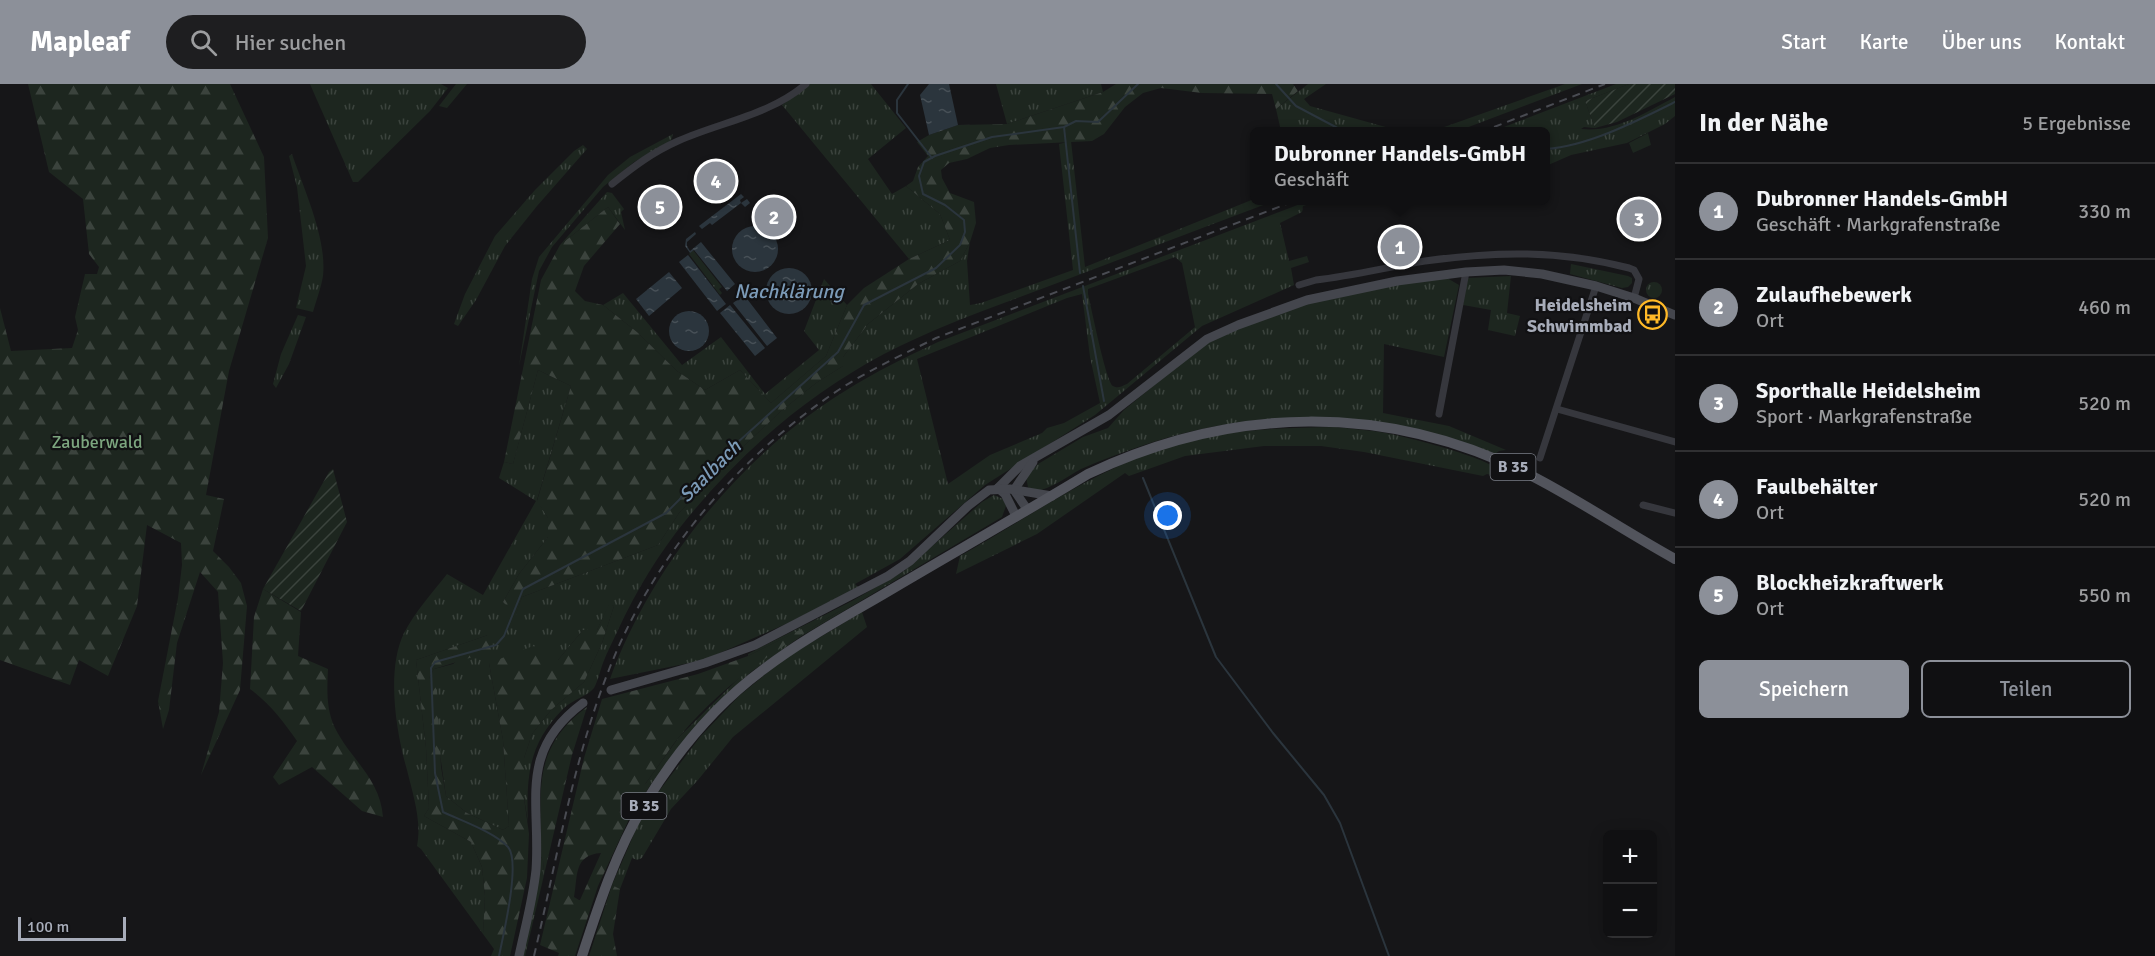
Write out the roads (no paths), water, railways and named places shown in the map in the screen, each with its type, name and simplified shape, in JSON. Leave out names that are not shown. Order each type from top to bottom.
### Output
[{"type":"main road","points":[[611,690],[705,663],[755,645],[888,576],[910,561],[984,493],[998,488],[1020,466],[1109,415],[1207,339],[1307,300],[1397,281],[1466,272],[1504,270],[1542,274],[1596,286],[1634,298],[1675,315]]},
{"type":"main road","name":"B 35","points":[[582,956],[622,845],[644,805],[668,769],[715,712],[763,669],[814,634],[1088,474],[1124,457],[1198,435],[1239,427],[1289,422],[1334,421],[1387,427],[1434,438],[1496,460],[1557,490],[1675,559]]},
{"type":"main road","points":[[1014,490],[1038,456]]},
{"type":"main road","points":[[998,488],[1052,496]]},
{"type":"main road","points":[[998,488],[1005,494],[1016,516]]},
{"type":"main road","points":[[1014,490],[1027,509]]},
{"type":"main road","points":[[519,956],[536,872],[536,778],[548,741],[570,712],[583,703]]},
{"type":"street","points":[[612,184],[656,151],[772,106],[794,95],[806,84]]},
{"type":"street","points":[[1299,285],[1425,261],[1484,254],[1533,253],[1581,257],[1634,270],[1640,279],[1634,298]]},
{"type":"street","points":[[1439,414],[1466,272]]},
{"type":"street","points":[[1540,458],[1596,286]]},
{"type":"street","points":[[1557,409],[1675,442]]},
{"type":"street","points":[[1643,505],[1675,513]]},
{"type":"water","points":[[929,84],[949,84],[958,125],[929,135],[920,95]]},
{"type":"water","points":[[741,194],[744,197],[740,200],[741,203],[712,225],[710,223],[702,229],[699,226]]},
{"type":"water","points":[[747,199],[750,203],[745,207],[741,203]]},
{"type":"water","name":"Nachklärung","points":[[755,226],[771,233],[778,249],[771,265],[755,272],[739,265],[732,249],[739,233]]},
{"type":"water","points":[[695,232],[696,234],[687,242],[687,246],[690,251],[701,242],[735,284],[727,291],[694,250],[690,253],[685,246],[686,239]]},
{"type":"water","points":[[688,255],[726,304],[717,311],[679,262]]},
{"type":"water","name":"Nachklärung","points":[[789,268],[805,275],[812,291],[805,307],[789,314],[773,307],[766,291],[773,275]]},
{"type":"water","points":[[669,272],[682,288],[649,316],[636,299]]},
{"type":"water","points":[[741,291],[777,338],[767,346],[733,303],[740,298],[737,294]]},
{"type":"water","points":[[730,305],[765,348],[755,356],[720,313]]},
{"type":"water","name":"Nachklärung","points":[[689,311],[697,312],[703,317],[708,323],[708,339],[703,345],[697,350],[689,351],[681,350],[675,345],[670,339],[669,331],[670,323],[675,317],[681,312]]},
{"type":"waterway","points":[[908,84],[897,100],[897,113],[932,158]]},
{"type":"waterway","name":"Saalbach","points":[[499,956],[510,900],[512,855],[508,847],[495,836],[443,812],[435,773],[431,668],[435,662],[496,645],[504,636],[523,589],[666,513],[728,451],[838,352],[864,305],[936,268],[960,245],[965,232],[964,220],[945,205],[923,194],[919,176],[924,162],[935,156],[992,137],[1064,127],[1076,121],[1098,122],[1138,84]]},
{"type":"waterway","name":"Saalbach","points":[[1276,84],[1296,106],[1336,127]]},
{"type":"waterway","name":"Saalbach","points":[[1550,148],[1595,138],[1675,102]]},
{"type":"waterway","points":[[1064,127],[1080,273]]},
{"type":"waterway","points":[[1083,286],[1104,401]]},
{"type":"waterway","points":[[1143,478],[1216,657],[1273,733],[1324,795],[1340,823],[1389,956]]},
{"type":"railway","points":[[1494,127],[1605,84]]},
{"type":"railway","points":[[534,956],[576,774],[610,667],[651,585],[676,547],[735,477],[768,445],[840,389],[936,338],[1284,205]]},
{"type":"place","name":"Faulbehälter","points":[[716,181]]},
{"type":"place","name":"Blockheizkraftwerk","points":[[660,207]]},
{"type":"place","name":"Zulaufhebewerk","points":[[774,217]]},
{"type":"place","name":"Sporthalle Heidelsheim","points":[[1639,219]]},
{"type":"place","name":"Dubronner Handels-GmbH","points":[[1400,247]]},
{"type":"place","name":"Heidelsheim Schwimmbad","points":[[1653,315]]},
{"type":"park label","name":"Zauberwald","points":[[97,442]]}]
